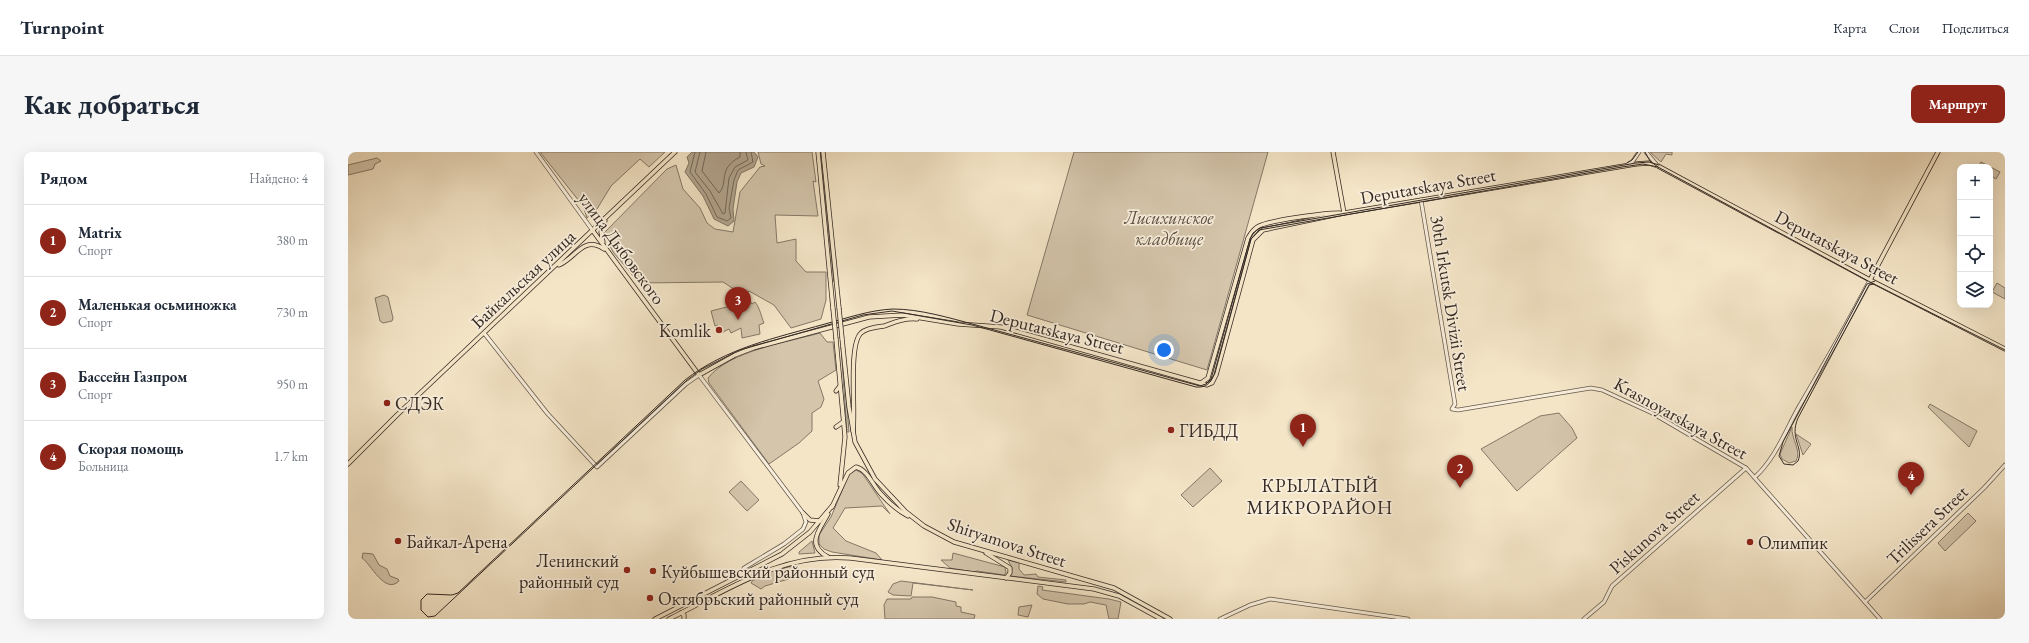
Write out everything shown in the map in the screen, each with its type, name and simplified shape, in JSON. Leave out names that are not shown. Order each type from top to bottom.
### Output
[{"type":"main road","name":"Байкальская улица","points":[[348,464],[397,415],[556,267],[675,152]]},
{"type":"main road","points":[[818,152],[844,415],[844,454],[840,489]]},
{"type":"main road","points":[[823,152],[836,288],[831,289]]},
{"type":"main road","points":[[1333,152],[1344,213]]},
{"type":"main road","points":[[1870,280],[1938,152]]},
{"type":"main road","name":"Deputatskaya Street","points":[[699,375],[744,351],[855,320],[880,316],[903,315],[932,320],[1001,326],[1208,385],[1213,381],[1216,375],[1255,237],[1267,229],[1344,213],[1643,163],[1658,166],[1870,280],[2005,349]]},
{"type":"main road","name":"Deputatskaya Street","points":[[1199,383],[1204,382],[1208,378],[1248,238],[1253,230],[1264,224],[1326,212],[1344,213]]},
{"type":"main road","points":[[605,249],[601,232],[606,219]]},
{"type":"main road","name":"улица Дыбовского","points":[[593,231],[699,375]]},
{"type":"main road","points":[[556,267],[566,262],[585,245],[595,244],[605,249]]},
{"type":"main road","name":"Shiryamova Street","points":[[836,288],[853,434],[856,445],[875,479],[896,503],[916,520],[949,540],[1114,588],[1170,619]]},
{"type":"main road","points":[[880,316],[890,318],[887,325]]},
{"type":"main road","points":[[853,434],[855,416],[853,371],[858,338],[861,333],[866,330],[910,319],[932,320]]},
{"type":"main road","points":[[836,391],[840,385]]},
{"type":"main road","points":[[836,427],[843,423],[844,415]]},
{"type":"main road","points":[[831,558],[821,552],[816,540],[816,534],[833,505],[850,470],[859,468],[864,470],[878,491],[897,510],[916,520]]},
{"type":"main road","points":[[655,619],[782,554],[805,536],[833,505]]},
{"type":"main road","points":[[803,514],[810,520],[820,521]]},
{"type":"main road","points":[[983,551],[1010,568],[1010,574],[1005,578]]},
{"type":"main road","points":[[669,619],[775,567],[791,563],[831,558],[850,558],[1067,585],[1108,592],[1129,601],[1161,619]]},
{"type":"main road","points":[[680,613],[684,615],[684,618]]},
{"type":"street","name":"улица Дыбовского","points":[[536,152],[593,231]]},
{"type":"street","points":[[1622,166],[1633,161],[1639,152]]},
{"type":"street","name":"Deputatskaya Street","points":[[1646,152],[1651,160],[1658,166]]},
{"type":"street","name":"30th Irkutsk Divizii Street","points":[[1421,200],[1438,297],[1454,404],[1452,409]]},
{"type":"street","points":[[1755,477],[1770,459],[1816,381],[1870,280]]},
{"type":"street","name":"Deputatskaya Street","points":[[484,333],[503,355],[525,387],[597,467],[680,389],[699,375]]},
{"type":"street","name":"улица Дыбовского","points":[[699,375],[803,514]]},
{"type":"street","name":"Krasnoyarskaya Street","points":[[1452,409],[1458,410],[1597,388],[1652,413],[1746,468],[1880,619]]},
{"type":"street","name":"Trilissera Street","points":[[1865,602],[1984,488],[2005,465]]},
{"type":"street","name":"Piskunova Street","points":[[1584,619],[1604,602],[1612,586],[1746,468]]},
{"type":"street","points":[[739,576],[744,568],[779,548],[803,529],[806,522],[803,514]]},
{"type":"street","points":[[1221,619],[1250,605],[1270,599],[1408,619]]},
{"type":"green space","points":[[540,152],[665,152],[649,167],[640,159],[611,186],[597,209],[587,218],[583,206]]},
{"type":"green space","points":[[758,152],[812,152],[816,182],[813,181],[818,216],[775,215],[777,243],[796,239],[796,261],[806,272],[826,272],[826,300],[821,319],[791,328],[774,305],[749,291],[743,295],[723,282],[639,283],[613,252],[604,233],[667,169],[676,165],[683,189],[700,208],[707,223],[715,229],[733,232],[740,192],[760,167],[765,166],[761,164]]},
{"type":"green space","points":[[820,152],[822,152],[834,282]]},
{"type":"green space","name":"Лисихинское кладбище","points":[[1074,152],[1268,152],[1207,370],[1027,315]]},
{"type":"green space","points":[[1650,152],[1672,152],[1672,155],[1666,154],[1661,162]]},
{"type":"green space","points":[[377,158],[381,161],[375,164],[373,169],[348,175],[348,165]]},
{"type":"green space","points":[[1993,168],[2000,172],[1996,179],[1993,177]]},
{"type":"green space","points":[[1997,283],[2005,288],[2005,299],[1993,293]]},
{"type":"green space","points":[[384,295],[388,297],[393,318],[392,321],[383,323],[380,321],[375,298]]},
{"type":"green space","points":[[750,301],[752,304],[755,302],[757,304],[764,323],[759,325],[760,334],[742,338],[741,328],[731,333],[729,329],[721,333],[717,327],[718,325],[715,326],[711,311]]},
{"type":"green space","points":[[820,333],[827,342],[833,342],[836,370],[818,381],[824,399],[821,407],[812,413],[812,431],[799,443],[769,464],[709,383],[708,378],[730,361],[744,354]]},
{"type":"green space","points":[[841,347],[843,359],[849,432],[847,432]]},
{"type":"green space","points":[[1930,404],[1977,431],[1969,447],[1928,407]]},
{"type":"green space","points":[[1559,413],[1572,428],[1577,438],[1517,491],[1481,449],[1540,416]]},
{"type":"green space","points":[[1792,427],[1798,457],[1796,461],[1789,463],[1782,459],[1780,454]]},
{"type":"green space","points":[[1796,434],[1811,444],[1803,455]]},
{"type":"green space","points":[[1210,468],[1222,481],[1193,507],[1181,495]]},
{"type":"green space","points":[[856,470],[862,473],[890,514],[882,506],[845,508],[833,528],[846,541],[876,553],[882,560],[832,552],[824,549],[819,544],[819,535],[831,517],[849,474]]},
{"type":"green space","points":[[741,481],[759,500],[747,511],[729,492]]},
{"type":"green space","points":[[1968,513],[1976,521],[1945,551],[1938,543]]},
{"type":"green space","points":[[812,541],[815,553],[799,554],[799,552]]},
{"type":"green space","points":[[363,553],[373,554],[379,565],[387,569],[390,576],[398,579],[399,581],[394,584],[389,584],[384,581],[362,558]]},
{"type":"green space","points":[[953,553],[1005,567],[1006,573],[1004,575],[950,568],[941,560],[952,560]]},
{"type":"green space","points":[[1008,560],[1019,563],[1019,569],[1024,575],[1036,574],[1038,577],[1066,580],[1066,582],[1010,576],[1012,568]]},
{"type":"green space","points":[[792,566],[796,572],[792,578],[765,586],[761,589],[751,583],[753,580],[761,579],[772,571]]},
{"type":"green space","points":[[901,581],[973,590],[913,583],[911,596],[893,595],[888,592],[893,584]]},
{"type":"green space","points":[[1038,586],[1043,587],[1042,590],[1121,602],[1118,619],[1109,619],[1106,605],[1090,602],[1084,604],[1068,604],[1043,599],[1037,594]]},
{"type":"green space","points":[[912,597],[932,597],[956,602],[956,606],[961,607],[961,612],[975,615],[974,619],[885,619],[884,605],[887,599],[911,599]]},
{"type":"green space","points":[[1032,605],[1028,617],[1018,615],[1019,607]]},
{"type":"water","points":[[692,152],[754,152],[758,157],[754,167],[741,173],[737,182],[733,209],[734,221],[728,226],[714,219],[703,196],[685,172],[689,163],[687,157]]},
{"type":"tram line","points":[[1627,163],[1632,160],[1638,152]]},
{"type":"tram line","points":[[1645,152],[1650,161],[1658,167],[1870,282],[2005,350]]},
{"type":"tram line","points":[[1658,167],[1643,164],[1622,167],[1259,230],[1251,239],[1215,373],[1210,382],[1206,385],[1200,387],[972,325],[892,311],[863,315],[740,350],[702,369],[686,381],[435,616],[428,617],[421,610],[421,600],[427,594],[452,595],[458,593],[685,380],[701,369],[717,360],[734,352],[752,345],[859,315],[876,311],[903,309],[924,312],[956,320],[1200,386],[1206,384],[1211,379],[1250,239],[1253,233],[1260,228],[1636,163],[1649,162],[1659,165]]},
{"type":"tram line","points":[[1874,284],[1869,285],[1798,418],[1795,432],[1799,451],[1798,461],[1793,465],[1784,464],[1779,456],[1783,442],[1867,284],[1875,281]]},
{"type":"place","name":"Бассейн Газпром","points":[[738,320]]},
{"type":"place","name":"Komlik","points":[[719,330]]},
{"type":"place","name":"СДЭК","points":[[387,403]]},
{"type":"place","name":"ГИБДД","points":[[1171,430]]},
{"type":"place","name":"Matrix","points":[[1303,447]]},
{"type":"place","name":"Маленькая осьминожка","points":[[1460,488]]},
{"type":"place","name":"Скорая помощь","points":[[1911,495]]},
{"type":"place","name":"Байкал-Арена","points":[[398,541]]},
{"type":"place","name":"Олимпик","points":[[1750,542]]},
{"type":"place","name":"Ленинский районный суд","points":[[627,570]]},
{"type":"place","name":"Куйбышевский районный суд","points":[[653,571]]},
{"type":"place","name":"Октябрьский районный суд","points":[[650,598]]},
{"type":"district","name":"КРЫЛАТЫЙ МИКРОРАЙОН","points":[[1320,496]]}]
